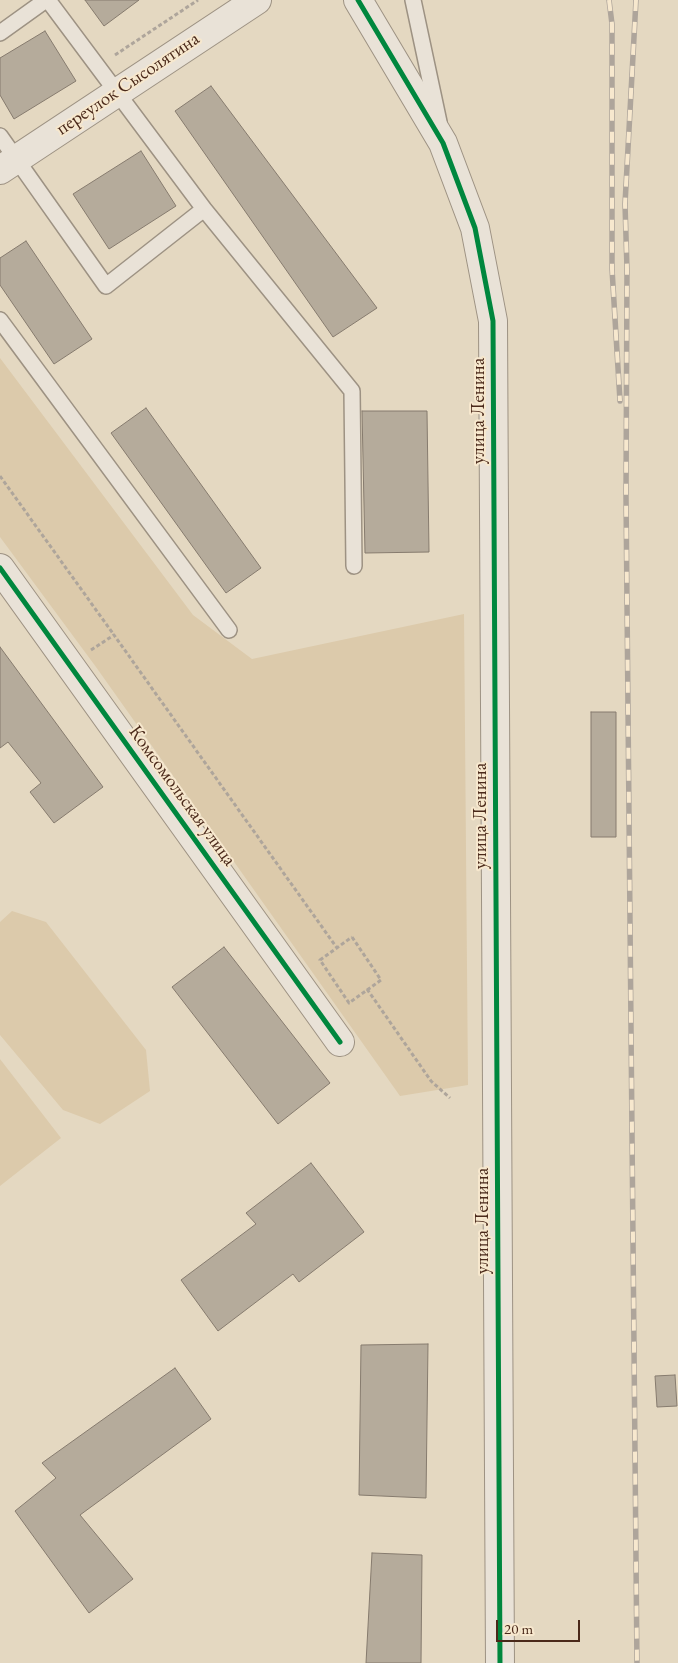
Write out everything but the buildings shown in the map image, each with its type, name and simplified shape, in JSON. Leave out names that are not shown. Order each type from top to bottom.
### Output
[{"type":"street","name":"переулок Сысолятина","points":[[8,164],[257,0]]},
{"type":"street","name":"улица Ленина","points":[[358,0],[443,143],[474,228],[493,321],[500,1663]]},
{"type":"street","name":"Комсомольская улица","points":[[0,568],[340,1042]]},
{"type":"lane","points":[[0,33],[47,0],[204,210],[352,391],[354,566]]},
{"type":"lane","points":[[413,0],[443,143]]},
{"type":"lane","points":[[0,136],[8,164],[106,286],[204,210]]},
{"type":"lane","points":[[0,320],[229,630]]},
{"type":"path","points":[[97,67],[198,0]]},
{"type":"path","points":[[0,476],[337,948]]},
{"type":"path","points":[[70,664],[114,634]]},
{"type":"path","points":[[352,937],[381,980],[349,1003],[320,960],[337,948],[352,937]]},
{"type":"path","points":[[367,989],[431,1081],[450,1098]]},
{"type":"shaded area","points":[[0,358],[193,615],[252,659],[464,614],[468,1085],[400,1096],[96,667],[0,537]]},
{"type":"shaded area","points":[[12,911],[46,922],[146,1050],[150,1091],[100,1124],[63,1110],[0,1035],[0,922]]},
{"type":"shaded area","points":[[0,1059],[61,1138],[0,1186]]},
{"type":"railway","points":[[609,0],[612,24],[612,269],[620,401]]},
{"type":"railway","points":[[636,0],[625,204],[637,1663]]},
{"type":"cycle path","points":[[358,0],[443,143],[475,228],[493,321],[500,1663]]},
{"type":"cycle path","points":[[0,568],[340,1042]]}]
